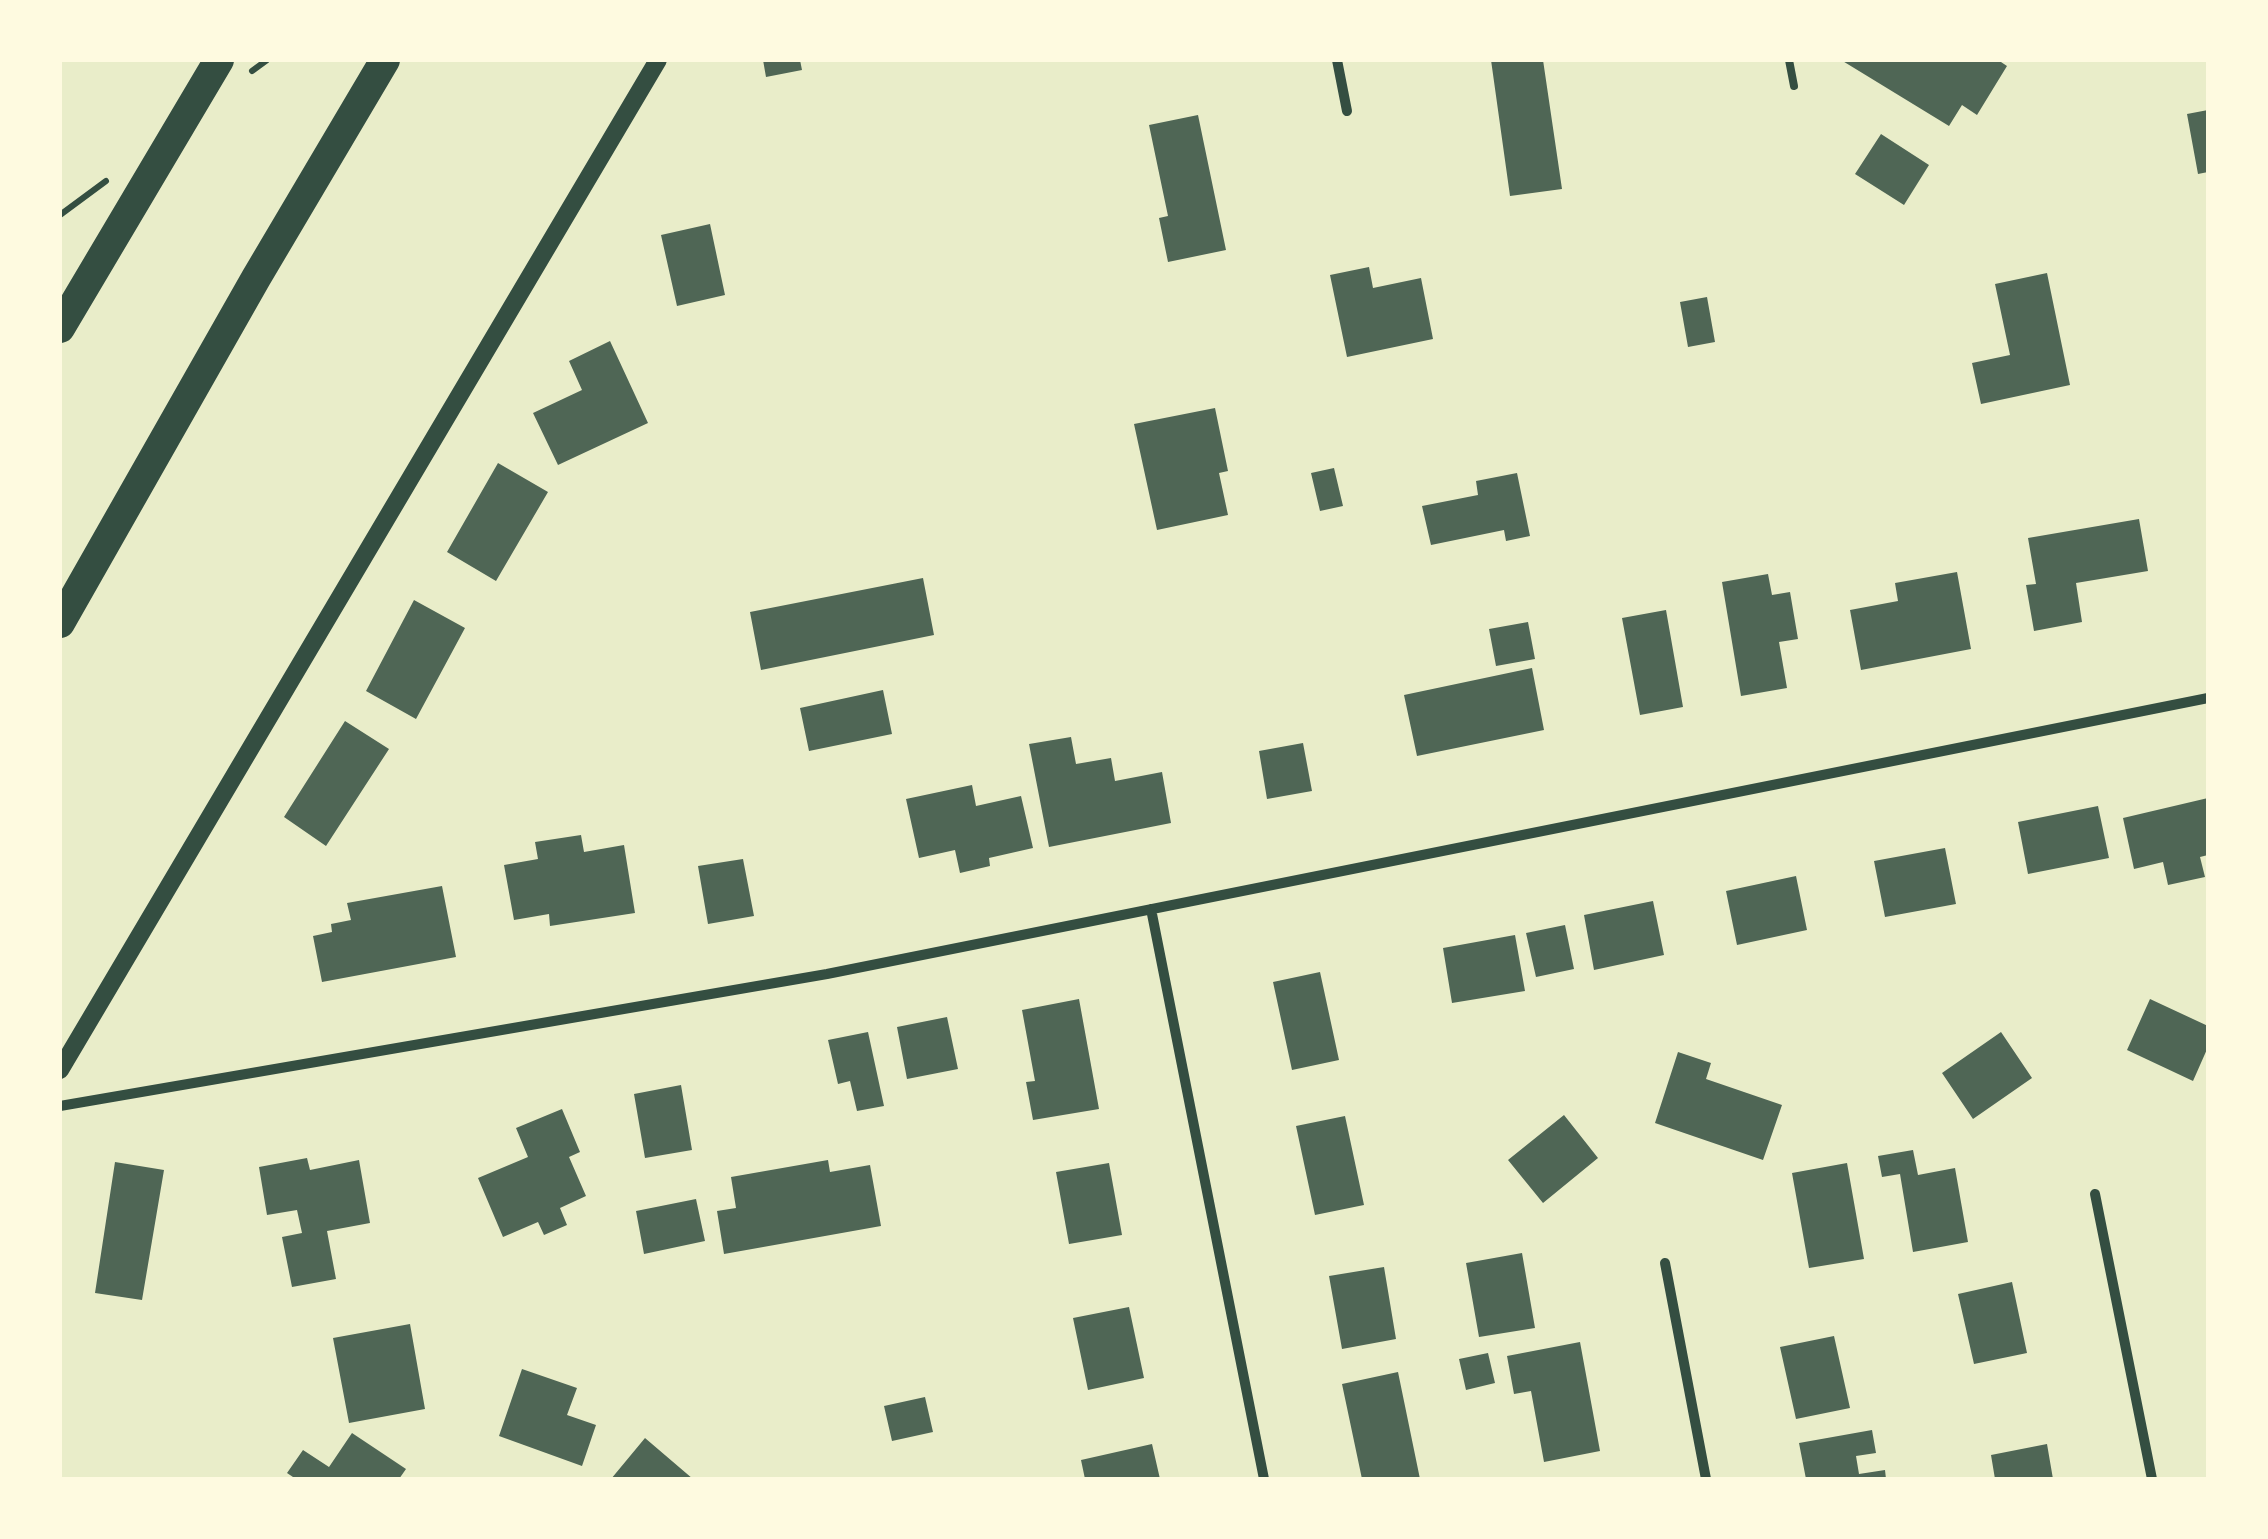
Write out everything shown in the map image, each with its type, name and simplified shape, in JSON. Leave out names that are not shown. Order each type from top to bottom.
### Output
[{"type":"highway","points":[[60,328],[219,60]]},
{"type":"highway","points":[[60,623],[385,60]]},
{"type":"street","points":[[60,1070],[658,60]]},
{"type":"street","points":[[1337,60],[1347,111]]},
{"type":"street","points":[[60,1106],[809,978],[2208,698]]},
{"type":"street","points":[[1151,909],[1264,1479]]},
{"type":"street","points":[[2095,1194],[2152,1479]]},
{"type":"street","points":[[1665,1263],[1706,1479]]},
{"type":"lane","points":[[1789,60],[1794,86]]},
{"type":"building","points":[[763,60],[800,60],[802,70],[766,77]]},
{"type":"building","points":[[1491,60],[1543,60],[1562,189],[1510,196]]},
{"type":"building","points":[[1841,60],[1998,60],[2007,66],[1977,115],[1962,105],[1949,126]]},
{"type":"building","points":[[2208,110],[2208,172],[2198,174],[2187,114]]},
{"type":"building","points":[[1198,115],[1226,250],[1168,262],[1159,218],[1168,216],[1149,125]]},
{"type":"building","points":[[1881,134],[1929,165],[1904,205],[1855,174]]},
{"type":"building","points":[[710,224],[725,295],[677,306],[661,235]]},
{"type":"building","points":[[1369,267],[1373,288],[1421,278],[1433,339],[1347,357],[1330,275]]},
{"type":"building","points":[[2047,273],[2070,385],[1981,404],[1972,363],[2010,355],[1995,284]]},
{"type":"building","points":[[1707,297],[1715,342],[1688,347],[1680,302]]},
{"type":"building","points":[[610,341],[648,423],[558,465],[533,413],[582,390],[569,361]]},
{"type":"building","points":[[1215,408],[1228,471],[1219,473],[1228,515],[1157,530],[1134,424]]},
{"type":"building","points":[[498,463],[548,492],[496,581],[447,552]]},
{"type":"building","points":[[1334,468],[1343,506],[1320,511],[1311,473]]},
{"type":"building","points":[[1517,473],[1530,536],[1506,541],[1504,530],[1431,545],[1422,506],[1478,495],[1476,481]]},
{"type":"building","points":[[2139,519],[2148,571],[2076,583],[2082,622],[2034,631],[2026,585],[2036,584],[2028,538]]},
{"type":"building","points":[[1957,572],[1971,649],[1861,670],[1850,610],[1898,601],[1895,583]]},
{"type":"building","points":[[1768,574],[1772,595],[1790,592],[1798,639],[1779,642],[1787,688],[1741,696],[1722,582]]},
{"type":"building","points":[[923,578],[934,635],[761,670],[750,612]]},
{"type":"building","points":[[414,600],[465,628],[416,719],[366,691]]},
{"type":"building","points":[[1666,610],[1683,707],[1640,715],[1622,618]]},
{"type":"building","points":[[1528,622],[1535,659],[1496,666],[1489,629]]},
{"type":"building","points":[[1532,668],[1544,730],[1417,756],[1404,695]]},
{"type":"building","points":[[883,690],[892,734],[809,751],[800,708]]},
{"type":"building","points":[[345,721],[389,749],[326,846],[284,817]]},
{"type":"building","points":[[1071,737],[1076,764],[1111,758],[1115,781],[1162,772],[1171,823],[1049,847],[1029,744]]},
{"type":"building","points":[[1303,743],[1312,791],[1267,799],[1259,751]]},
{"type":"building","points":[[972,785],[976,806],[1021,796],[1033,848],[989,858],[990,866],[960,873],[955,850],[919,858],[906,799]]},
{"type":"building","points":[[2208,798],[2208,855],[2200,857],[2205,877],[2168,885],[2163,862],[2134,869],[2123,818]]},
{"type":"building","points":[[2098,806],[2109,858],[2028,874],[2018,822]]},
{"type":"building","points":[[581,835],[584,852],[624,845],[635,913],[550,926],[549,914],[514,920],[504,865],[538,859],[535,842]]},
{"type":"building","points":[[1945,848],[1956,904],[1885,917],[1874,861]]},
{"type":"building","points":[[743,859],[754,916],[708,924],[698,866]]},
{"type":"building","points":[[1796,876],[1807,930],[1737,945],[1726,891]]},
{"type":"building","points":[[442,886],[456,957],[322,982],[313,936],[332,932],[331,924],[351,920],[347,903]]},
{"type":"building","points":[[1653,901],[1664,955],[1594,970],[1584,915]]},
{"type":"building","points":[[1565,925],[1574,969],[1536,977],[1526,933]]},
{"type":"building","points":[[1515,935],[1525,991],[1452,1003],[1443,948]]},
{"type":"building","points":[[1320,972],[1339,1060],[1292,1070],[1273,982]]},
{"type":"building","points":[[1079,999],[1099,1109],[1033,1120],[1026,1082],[1035,1081],[1022,1010]]},
{"type":"building","points":[[2150,999],[2208,1026],[2208,1047],[2193,1081],[2127,1050]]},
{"type":"building","points":[[947,1017],[958,1069],[907,1079],[897,1027]]},
{"type":"building","points":[[868,1032],[884,1106],[857,1111],[850,1081],[838,1084],[828,1040]]},
{"type":"building","points":[[2001,1032],[2032,1078],[1973,1119],[1942,1073]]},
{"type":"building","points":[[1678,1052],[1711,1063],[1706,1079],[1782,1105],[1763,1160],[1655,1123]]},
{"type":"building","points":[[681,1085],[692,1150],[645,1158],[634,1094]]},
{"type":"building","points":[[562,1109],[580,1152],[569,1157],[586,1196],[560,1208],[567,1225],[544,1235],[538,1222],[503,1237],[478,1178],[528,1157],[516,1128]]},
{"type":"building","points":[[1564,1115],[1598,1158],[1543,1203],[1508,1160]]},
{"type":"building","points":[[1345,1116],[1364,1205],[1315,1215],[1296,1126]]},
{"type":"building","points":[[1913,1150],[1918,1175],[1955,1168],[1968,1242],[1913,1252],[1900,1174],[1882,1177],[1878,1156]]},
{"type":"building","points":[[307,1158],[310,1170],[359,1160],[370,1223],[327,1231],[336,1279],[292,1287],[282,1237],[302,1233],[297,1210],[267,1215],[259,1167]]},
{"type":"building","points":[[828,1160],[830,1172],[870,1165],[881,1226],[724,1254],[717,1211],[736,1208],[731,1177]]},
{"type":"building","points":[[115,1162],[164,1170],[142,1300],[95,1293]]},
{"type":"building","points":[[1109,1163],[1122,1235],[1069,1244],[1056,1172]]},
{"type":"building","points":[[1847,1163],[1864,1259],[1809,1268],[1792,1173]]},
{"type":"building","points":[[696,1199],[705,1241],[644,1254],[636,1211]]},
{"type":"building","points":[[1522,1253],[1535,1328],[1479,1337],[1466,1263]]},
{"type":"building","points":[[1384,1267],[1396,1339],[1342,1349],[1329,1276]]},
{"type":"building","points":[[2012,1282],[2027,1353],[1974,1364],[1958,1294]]},
{"type":"building","points":[[1129,1307],[1144,1378],[1088,1390],[1073,1318]]},
{"type":"building","points":[[410,1324],[425,1409],[349,1423],[333,1338]]},
{"type":"building","points":[[1834,1336],[1850,1408],[1796,1419],[1780,1347]]},
{"type":"building","points":[[1580,1342],[1600,1451],[1544,1462],[1531,1391],[1514,1394],[1507,1356]]},
{"type":"building","points":[[1488,1353],[1495,1383],[1466,1390],[1459,1359]]},
{"type":"building","points":[[522,1369],[577,1388],[567,1415],[596,1425],[582,1466],[499,1436]]},
{"type":"building","points":[[1398,1372],[1420,1479],[1362,1479],[1342,1384]]},
{"type":"building","points":[[925,1397],[933,1432],[892,1441],[884,1406]]},
{"type":"building","points":[[1872,1430],[1876,1453],[1856,1456],[1859,1474],[1885,1470],[1886,1479],[1806,1479],[1799,1443]]},
{"type":"building","points":[[352,1433],[406,1469],[399,1479],[296,1479],[287,1473],[303,1450],[329,1467]]},
{"type":"building","points":[[645,1438],[693,1479],[611,1479]]},
{"type":"building","points":[[1152,1444],[1160,1479],[1085,1479],[1081,1460]]},
{"type":"building","points":[[2047,1444],[2053,1479],[1995,1479],[1991,1455]]}]
